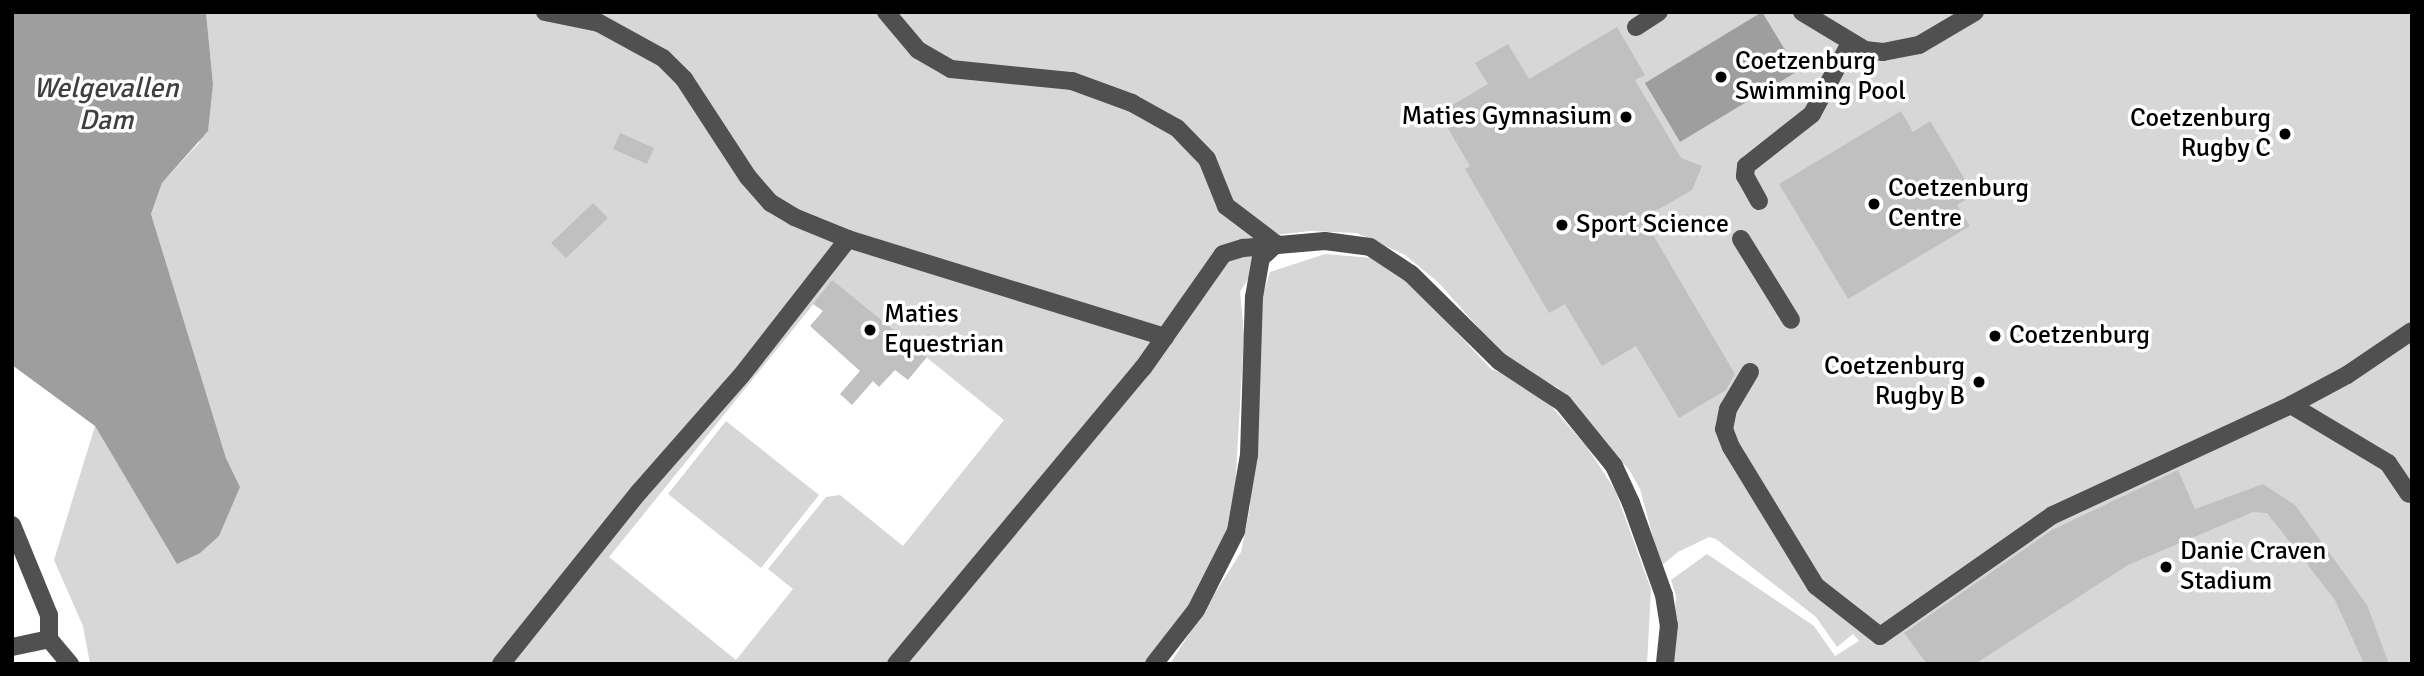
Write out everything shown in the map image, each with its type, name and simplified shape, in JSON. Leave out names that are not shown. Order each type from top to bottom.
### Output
[{"type":"street","points":[[545,12],[599,23],[663,58],[684,79],[748,177],[771,203],[848,239],[1165,337]]},
{"type":"street","points":[[886,12],[918,50],[951,69],[1072,81],[1132,103],[1177,128],[1207,159],[1226,206],[1276,244]]},
{"type":"street","points":[[1636,27],[1659,12]]},
{"type":"street","points":[[1802,12],[1850,43],[1874,51],[1903,50],[1919,45],[1975,12]]},
{"type":"street","points":[[1759,201],[1745,176],[1746,166],[1812,114],[1850,43]]},
{"type":"street","points":[[501,664],[639,492],[741,376],[848,239]]},
{"type":"street","points":[[1741,239],[1791,320]]},
{"type":"street","points":[[895,664],[960,591],[1165,337],[1223,254],[1276,244],[1325,241],[1370,247],[1410,274],[1499,361],[1563,403],[1614,466],[1631,503],[1664,595],[1669,625],[1665,664]]},
{"type":"street","points":[[1154,664],[1196,610],[1236,531],[1249,455],[1254,297],[1261,258],[1276,244]]},
{"type":"street","points":[[1750,372],[1726,417],[1724,429],[1734,454],[1816,586],[1880,636],[2053,515],[2291,405],[2347,375],[2412,331]]},
{"type":"street","points":[[2291,405],[2388,463],[2409,494]]},
{"type":"street","points":[[12,525],[46,606],[52,631],[49,639]]},
{"type":"street","points":[[12,647],[49,639]]},
{"type":"street","points":[[49,639],[70,664]]},
{"type":"shaded area","points":[[206,12],[2412,12],[2412,664],[1671,664],[1676,596],[1671,580],[1707,554],[1814,626],[1835,656],[1859,641],[1853,634],[1837,647],[1816,617],[1716,539],[1709,537],[1678,552],[1661,566],[1640,489],[1630,471],[1558,388],[1506,359],[1438,282],[1405,255],[1357,233],[1310,231],[1275,235],[1240,292],[1244,334],[1234,509],[1223,547],[1198,592],[1144,664],[90,664],[83,626],[54,560],[95,426],[177,563],[240,487],[226,458],[151,214],[162,183],[199,143],[213,84]],"holes":[[[832,281],[1004,420],[903,546],[840,495],[826,497],[768,569],[793,589],[736,660],[609,557]]]},
{"type":"shaded area","points":[[1325,254],[1373,258],[1403,275],[1491,369],[1519,379],[1544,398],[1587,447],[1615,490],[1651,589],[1647,664],[1170,664],[1241,552],[1250,507],[1261,301],[1270,272]]},
{"type":"shaded area","points":[[726,421],[819,495],[761,568],[668,494]]},
{"type":"water","name":"Welgevallen Dam","points":[[12,12],[206,12],[213,84],[208,131],[162,183],[151,214],[226,458],[240,487],[219,536],[200,553],[177,564],[95,426],[12,365]]},
{"type":"water","name":"Coetzenburg Swimming Pool","points":[[1762,12],[1798,71],[1680,142],[1645,83]]},
{"type":"building","name":"Sport Science","points":[[1617,27],[1645,75],[1635,80],[1681,158],[1702,166],[1692,190],[1643,218],[1735,374],[1726,390],[1679,418],[1636,346],[1602,366],[1565,304],[1549,313],[1465,169],[1470,166],[1439,113],[1488,84],[1475,63],[1508,44],[1529,79]]},
{"type":"building","name":"Coetzenburg Centre","points":[[1901,111],[1913,132],[1930,121],[1935,129],[1974,195],[1957,205],[1970,226],[1848,299],[1779,184]]},
{"type":"building","points":[[620,133],[654,148],[647,164],[613,149]]},
{"type":"building","points":[[593,203],[608,218],[566,258],[551,243]]},
{"type":"building","points":[[832,280],[927,357],[908,380],[895,370],[879,387],[873,381],[852,405],[840,394],[860,371],[810,326],[823,311],[813,304]]},
{"type":"building","points":[[2178,470],[2195,509],[2263,484],[2295,505],[2367,605],[2389,664],[2364,664],[2335,600],[2267,513],[2253,512],[2128,565],[1975,664],[1927,664],[1904,633],[2052,530]]},
{"type":"place","name":"Coetzenburg Swimming Pool","points":[[1721,77]]},
{"type":"place","name":"Maties Gymnasium","points":[[1626,117]]},
{"type":"place","name":"Coetzenburg Rugby C","points":[[2285,134]]},
{"type":"place","name":"Coetzenburg Centre","points":[[1874,204]]},
{"type":"place","name":"Sport Science","points":[[1562,225]]},
{"type":"place","name":"Maties Equestrian","points":[[870,330]]},
{"type":"place","name":"Coetzenburg","points":[[1995,336]]},
{"type":"place","name":"Coetzenburg Rugby B","points":[[1979,382]]},
{"type":"place","name":"Danie Craven Stadium","points":[[2166,567]]}]
